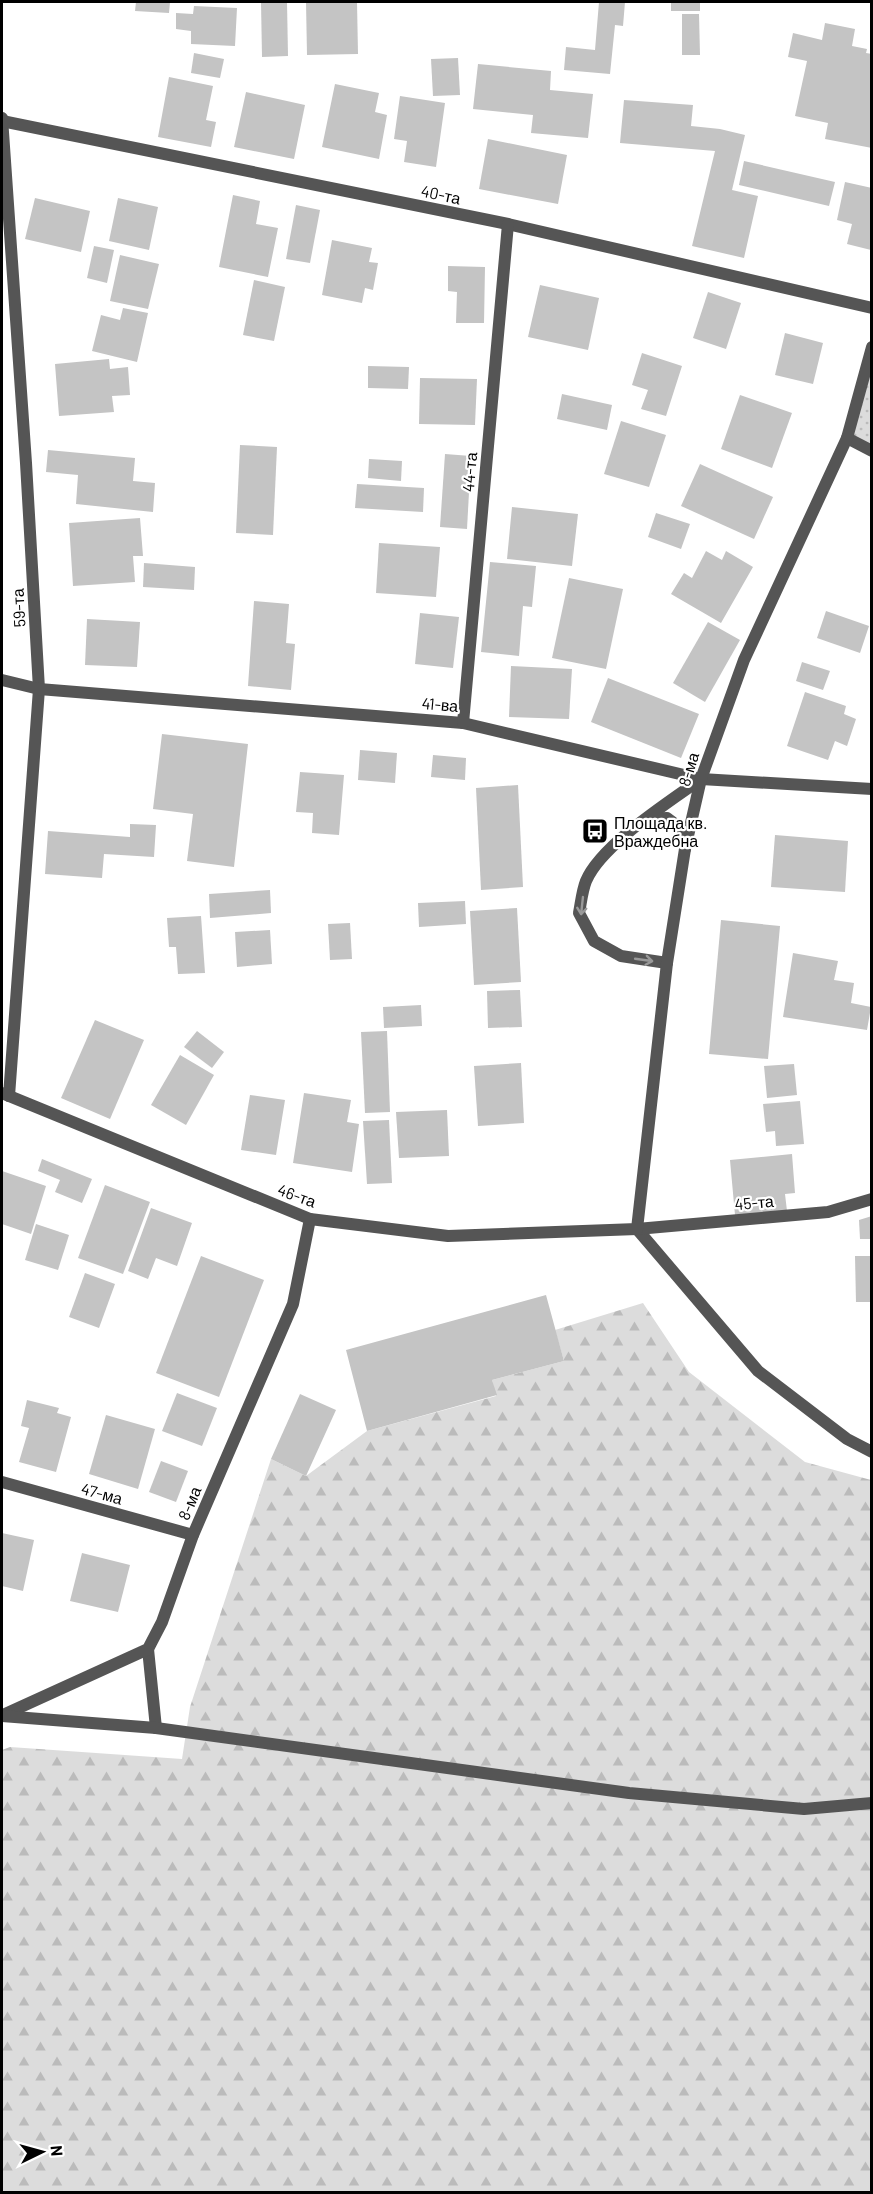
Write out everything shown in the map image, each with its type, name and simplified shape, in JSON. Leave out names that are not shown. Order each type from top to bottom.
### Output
[{"type":"street","name":"40-та","points":[[2,120],[508,224],[872,308]]},
{"type":"street","name":"59-та","points":[[2,120],[26,452],[39,688],[5,1095]]},
{"type":"street","name":"44-та","points":[[463,723],[508,224]]},
{"type":"street","name":"8-ма","points":[[637,1229],[667,963],[685,849],[700,779],[744,660],[847,438],[872,347]]},
{"type":"street","points":[[847,438],[872,451]]},
{"type":"street","name":"41-ва","points":[[2,680],[39,688],[463,723],[700,779],[872,789]]},
{"type":"street","points":[[667,963],[621,956],[594,941],[579,913],[586,880],[604,854],[645,819],[700,779]]},
{"type":"street","points":[[645,819],[667,818],[680,827],[685,849]]},
{"type":"street","name":"46-та","points":[[5,1095],[310,1219],[448,1236],[637,1229]]},
{"type":"street","name":"45-та","points":[[637,1229],[828,1212],[872,1199]]},
{"type":"street","name":"8-ма","points":[[148,1649],[162,1622],[193,1535],[293,1304],[310,1219]]},
{"type":"street","points":[[637,1229],[758,1371],[847,1439],[872,1452]]},
{"type":"street","name":"47-ма","points":[[2,1482],[193,1535]]},
{"type":"street","points":[[2,1716],[148,1649],[156,1728]]},
{"type":"street","points":[[2,1716],[156,1728],[629,1793],[804,1809],[872,1803]]},
{"type":"green space","points":[[871,347],[871,451],[847,438]]},
{"type":"green space","points":[[643,1303],[689,1372],[805,1462],[871,1480],[871,2192],[2,2192],[2,1750],[10,1747],[182,1759],[190,1707],[271,1459],[306,1476],[367,1431],[496,1396],[492,1380],[564,1361],[555,1330]]},
{"type":"building","points":[[136,2],[170,2],[169,13],[135,11]]},
{"type":"building","points":[[261,2],[287,2],[288,56],[262,57]]},
{"type":"building","points":[[306,2],[357,2],[358,54],[307,55]]},
{"type":"building","points":[[599,2],[625,2],[623,26],[615,25],[610,74],[564,70],[566,47],[595,50]]},
{"type":"building","points":[[671,2],[700,2],[700,11],[671,11]]},
{"type":"building","points":[[194,6],[237,8],[235,46],[191,44],[191,31],[176,29],[176,13],[193,14]]},
{"type":"building","points":[[682,14],[699,14],[700,55],[682,55]]},
{"type":"building","points":[[825,23],[855,29],[852,46],[867,49],[866,53],[872,54],[872,148],[825,139],[828,123],[795,116],[807,61],[788,57],[793,33],[822,40]]},
{"type":"building","points":[[194,53],[224,59],[220,78],[191,73]]},
{"type":"building","points":[[458,58],[460,95],[433,96],[431,59]]},
{"type":"building","points":[[478,64],[551,71],[550,90],[593,94],[588,138],[531,133],[533,115],[473,109]]},
{"type":"building","points":[[169,77],[213,86],[206,120],[216,122],[211,147],[158,137]]},
{"type":"building","points":[[335,84],[379,93],[375,112],[387,115],[379,159],[322,147]]},
{"type":"building","points":[[246,92],[305,105],[294,159],[234,147]]},
{"type":"building","points":[[400,96],[445,103],[436,167],[404,162],[407,141],[394,139]]},
{"type":"building","points":[[624,100],[693,105],[691,126],[720,129],[745,135],[732,190],[758,196],[744,258],[692,246],[715,151],[620,143]]},
{"type":"building","points":[[488,139],[567,155],[558,204],[479,189]]},
{"type":"building","points":[[744,161],[835,182],[829,206],[739,185]]},
{"type":"building","points":[[845,182],[872,188],[871,250],[847,244],[852,224],[837,220]]},
{"type":"building","points":[[233,195],[260,201],[256,224],[278,228],[268,277],[219,267]]},
{"type":"building","points":[[35,198],[90,211],[81,252],[25,239]]},
{"type":"building","points":[[118,198],[158,207],[149,250],[109,241]]},
{"type":"building","points":[[296,205],[320,210],[310,263],[286,259]]},
{"type":"building","points":[[332,240],[372,248],[369,262],[378,263],[373,290],[365,288],[362,303],[322,295]]},
{"type":"building","points":[[94,246],[114,250],[107,283],[87,278]]},
{"type":"building","points":[[120,255],[159,264],[148,309],[110,301]]},
{"type":"building","points":[[448,266],[485,267],[484,323],[456,323],[457,292],[448,291]]},
{"type":"building","points":[[254,280],[285,287],[274,341],[243,335]]},
{"type":"building","points":[[540,285],[599,298],[588,350],[528,337]]},
{"type":"building","points":[[708,292],[741,303],[726,349],[693,338]]},
{"type":"building","points":[[123,308],[148,313],[137,362],[92,351],[101,315],[120,320]]},
{"type":"building","points":[[785,333],[823,343],[813,384],[775,375]]},
{"type":"building","points":[[642,353],[682,366],[666,416],[641,409],[648,390],[632,385]]},
{"type":"building","points":[[109,359],[110,369],[128,367],[130,395],[112,396],[114,412],[59,416],[55,364]]},
{"type":"building","points":[[368,366],[409,367],[408,389],[368,388]]},
{"type":"building","points":[[420,378],[477,379],[475,425],[419,424]]},
{"type":"building","points":[[562,394],[612,405],[607,430],[557,419]]},
{"type":"building","points":[[740,395],[792,413],[772,468],[721,449]]},
{"type":"building","points":[[621,421],[666,435],[649,487],[604,474]]},
{"type":"building","points":[[240,445],[277,447],[273,535],[236,533]]},
{"type":"building","points":[[48,450],[135,458],[133,481],[155,483],[153,512],[76,504],[78,475],[46,472]]},
{"type":"building","points":[[445,454],[471,456],[467,529],[440,527]]},
{"type":"building","points":[[369,459],[402,461],[401,481],[368,478]]},
{"type":"building","points":[[700,464],[773,497],[754,539],[681,506]]},
{"type":"building","points":[[357,484],[424,488],[423,512],[355,508]]},
{"type":"building","points":[[512,507],[578,514],[572,566],[507,559]]},
{"type":"building","points":[[656,513],[690,524],[681,549],[648,537]]},
{"type":"building","points":[[140,518],[143,556],[133,556],[135,582],[73,586],[69,523]]},
{"type":"building","points":[[379,543],[440,547],[436,597],[376,593]]},
{"type":"building","points":[[706,551],[722,560],[726,551],[753,567],[721,623],[671,594],[684,573],[692,578]]},
{"type":"building","points":[[490,562],[536,566],[532,607],[523,606],[519,656],[481,652]]},
{"type":"building","points":[[144,563],[195,567],[194,590],[143,587]]},
{"type":"building","points":[[569,578],[623,589],[606,669],[552,658]]},
{"type":"building","points":[[254,601],[289,604],[286,643],[295,644],[291,690],[248,686]]},
{"type":"building","points":[[826,611],[869,626],[860,653],[817,638]]},
{"type":"building","points":[[420,613],[459,617],[453,668],[415,664]]},
{"type":"building","points":[[87,619],[140,622],[137,667],[85,665]]},
{"type":"building","points":[[708,622],[740,640],[705,702],[673,683]]},
{"type":"building","points":[[802,662],[830,671],[823,690],[796,681]]},
{"type":"building","points":[[511,666],[572,669],[569,719],[509,717]]},
{"type":"building","points":[[608,678],[699,714],[681,758],[591,722]]},
{"type":"building","points":[[805,692],[846,706],[844,714],[856,719],[847,746],[835,741],[828,760],[787,746]]},
{"type":"building","points":[[162,734],[248,744],[234,867],[187,861],[193,814],[153,809]]},
{"type":"building","points":[[360,750],[397,753],[395,783],[358,780]]},
{"type":"building","points":[[433,755],[466,758],[465,780],[431,777]]},
{"type":"building","points":[[300,772],[344,775],[339,835],[312,833],[313,813],[296,812]]},
{"type":"building","points":[[518,785],[523,887],[481,890],[476,788]]},
{"type":"building","points":[[130,824],[156,825],[154,857],[104,854],[102,878],[45,874],[48,831],[130,837]]},
{"type":"building","points":[[775,835],[848,841],[845,892],[771,887]]},
{"type":"building","points":[[270,890],[271,913],[210,918],[209,894]]},
{"type":"building","points":[[465,901],[466,924],[419,927],[418,903]]},
{"type":"building","points":[[517,908],[521,982],[474,985],[470,911]]},
{"type":"building","points":[[201,916],[205,973],[178,974],[176,947],[169,947],[167,918]]},
{"type":"building","points":[[721,920],[780,926],[768,1059],[709,1054]]},
{"type":"building","points":[[350,923],[352,959],[330,960],[328,924]]},
{"type":"building","points":[[270,930],[272,964],[237,967],[235,932]]},
{"type":"building","points":[[793,953],[838,961],[834,980],[854,983],[851,1003],[871,1007],[867,1030],[783,1017]]},
{"type":"building","points":[[520,990],[522,1027],[488,1028],[487,991]]},
{"type":"building","points":[[421,1005],[422,1026],[384,1028],[383,1007]]},
{"type":"building","points":[[95,1020],[144,1040],[110,1119],[61,1098]]},
{"type":"building","points":[[197,1031],[224,1052],[212,1068],[184,1047]]},
{"type":"building","points":[[387,1031],[390,1112],[365,1113],[361,1032]]},
{"type":"building","points":[[180,1055],[214,1075],[186,1125],[151,1105]]},
{"type":"building","points":[[521,1063],[524,1123],[478,1126],[474,1066]]},
{"type":"building","points":[[794,1064],[797,1095],[767,1098],[764,1066]]},
{"type":"building","points":[[304,1093],[351,1100],[347,1122],[359,1124],[352,1172],[293,1163]]},
{"type":"building","points":[[250,1095],[285,1100],[276,1155],[241,1150]]},
{"type":"building","points":[[800,1101],[804,1144],[776,1146],[775,1131],[766,1132],[763,1104]]},
{"type":"building","points":[[447,1110],[449,1156],[399,1158],[396,1112]]},
{"type":"building","points":[[389,1120],[392,1183],[367,1184],[363,1121]]},
{"type":"building","points":[[792,1154],[795,1193],[785,1194],[787,1211],[735,1215],[730,1160]]},
{"type":"building","points":[[42,1159],[92,1179],[82,1203],[55,1192],[60,1180],[38,1171]]},
{"type":"building","points":[[2,1171],[46,1186],[31,1234],[2,1224]]},
{"type":"building","points":[[105,1185],[150,1202],[123,1274],[78,1258]]},
{"type":"building","points":[[151,1208],[192,1223],[177,1266],[156,1258],[148,1279],[128,1271]]},
{"type":"building","points":[[872,1216],[872,1239],[860,1239],[859,1220]]},
{"type":"building","points":[[36,1224],[69,1235],[58,1270],[25,1260]]},
{"type":"building","points":[[201,1256],[264,1280],[219,1397],[156,1373]]},
{"type":"building","points":[[855,1256],[872,1256],[872,1302],[856,1302]]},
{"type":"building","points":[[85,1273],[115,1284],[99,1328],[69,1317]]},
{"type":"building","points":[[546,1295],[564,1361],[492,1380],[497,1395],[367,1431],[346,1350]]},
{"type":"building","points":[[177,1393],[217,1408],[202,1446],[162,1431]]},
{"type":"building","points":[[300,1394],[336,1410],[306,1476],[271,1459]]},
{"type":"building","points":[[27,1400],[59,1408],[57,1413],[71,1417],[56,1472],[19,1462],[29,1428],[21,1426]]},
{"type":"building","points":[[106,1415],[155,1429],[138,1489],[89,1474]]},
{"type":"building","points":[[161,1461],[188,1471],[176,1502],[149,1492]]},
{"type":"building","points":[[2,1533],[34,1540],[23,1591],[2,1586]]},
{"type":"building","points":[[82,1553],[130,1565],[118,1612],[70,1601]]},
{"type":"place","name":"Площада кв. Враждебна","points":[[595,831]]}]
